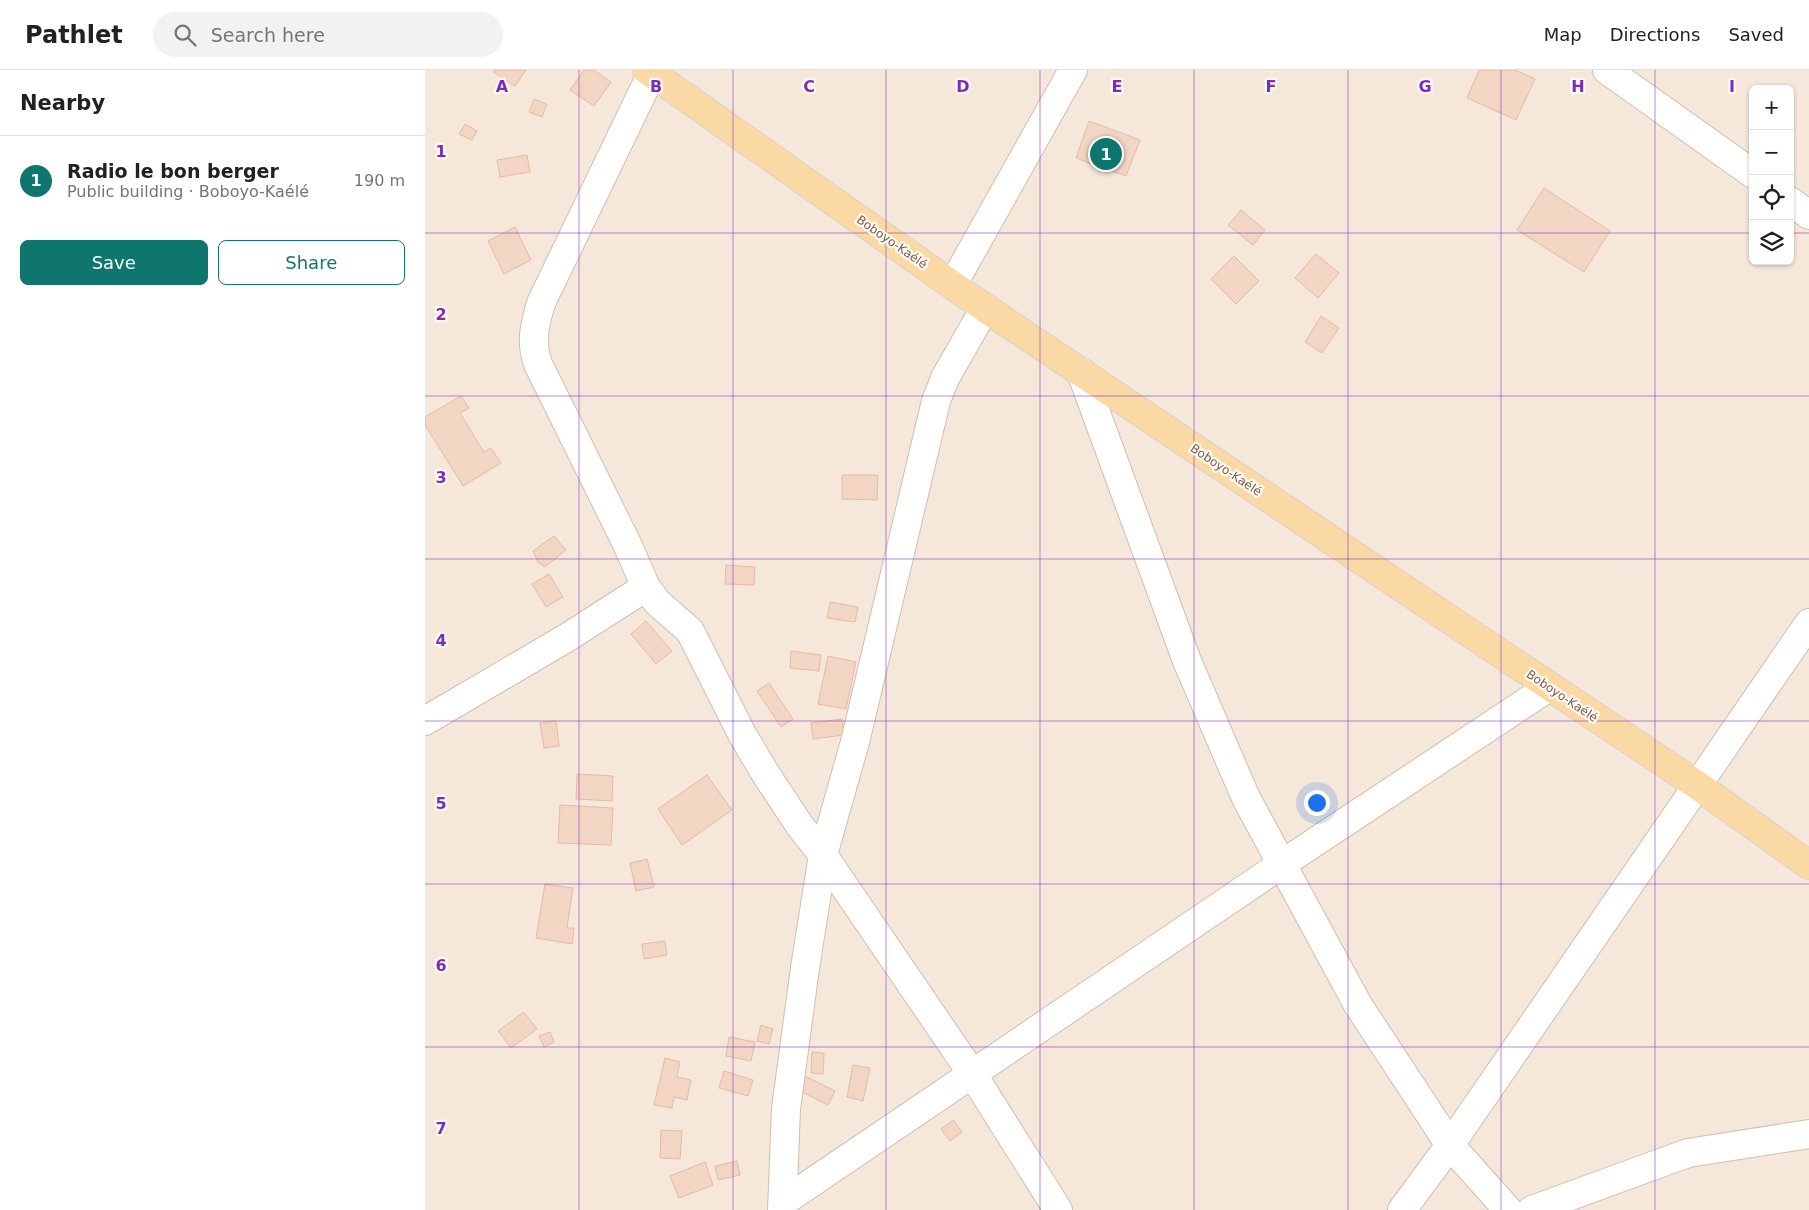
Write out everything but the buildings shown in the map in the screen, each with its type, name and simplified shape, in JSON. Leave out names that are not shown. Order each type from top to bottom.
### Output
[{"type":"main road","name":"Boboyo-Kaélé","points":[[649,72],[985,308],[1697,785],[1809,865]]},
{"type":"street","points":[[953,284],[1073,70]]},
{"type":"street","points":[[1607,70],[1749,171]]},
{"type":"street","points":[[649,72],[541,302],[535,324],[533,351],[646,587],[657,602],[690,630],[742,734],[765,773],[973,1074],[1058,1210]]},
{"type":"street","points":[[1794,204],[1809,215]]},
{"type":"street","points":[[782,1206],[786,1109],[805,968],[823,855],[855,742],[936,401],[945,378],[985,308]]},
{"type":"street","points":[[1081,372],[1187,661],[1246,798],[1358,1005],[1449,1145],[1508,1210]]},
{"type":"street","points":[[425,721],[646,587]]},
{"type":"street","points":[[1402,1210],[1449,1145],[1809,624]]},
{"type":"street","points":[[782,1206],[1283,864],[1549,687]]},
{"type":"street","points":[[1532,1210],[1688,1153],[1809,1134]]},
{"type":"shaded area","points":[[425,70],[1809,70],[1809,1210],[425,1210]]},
{"type":"place","name":"Radio le bon berger","points":[[1106,154]]}]
